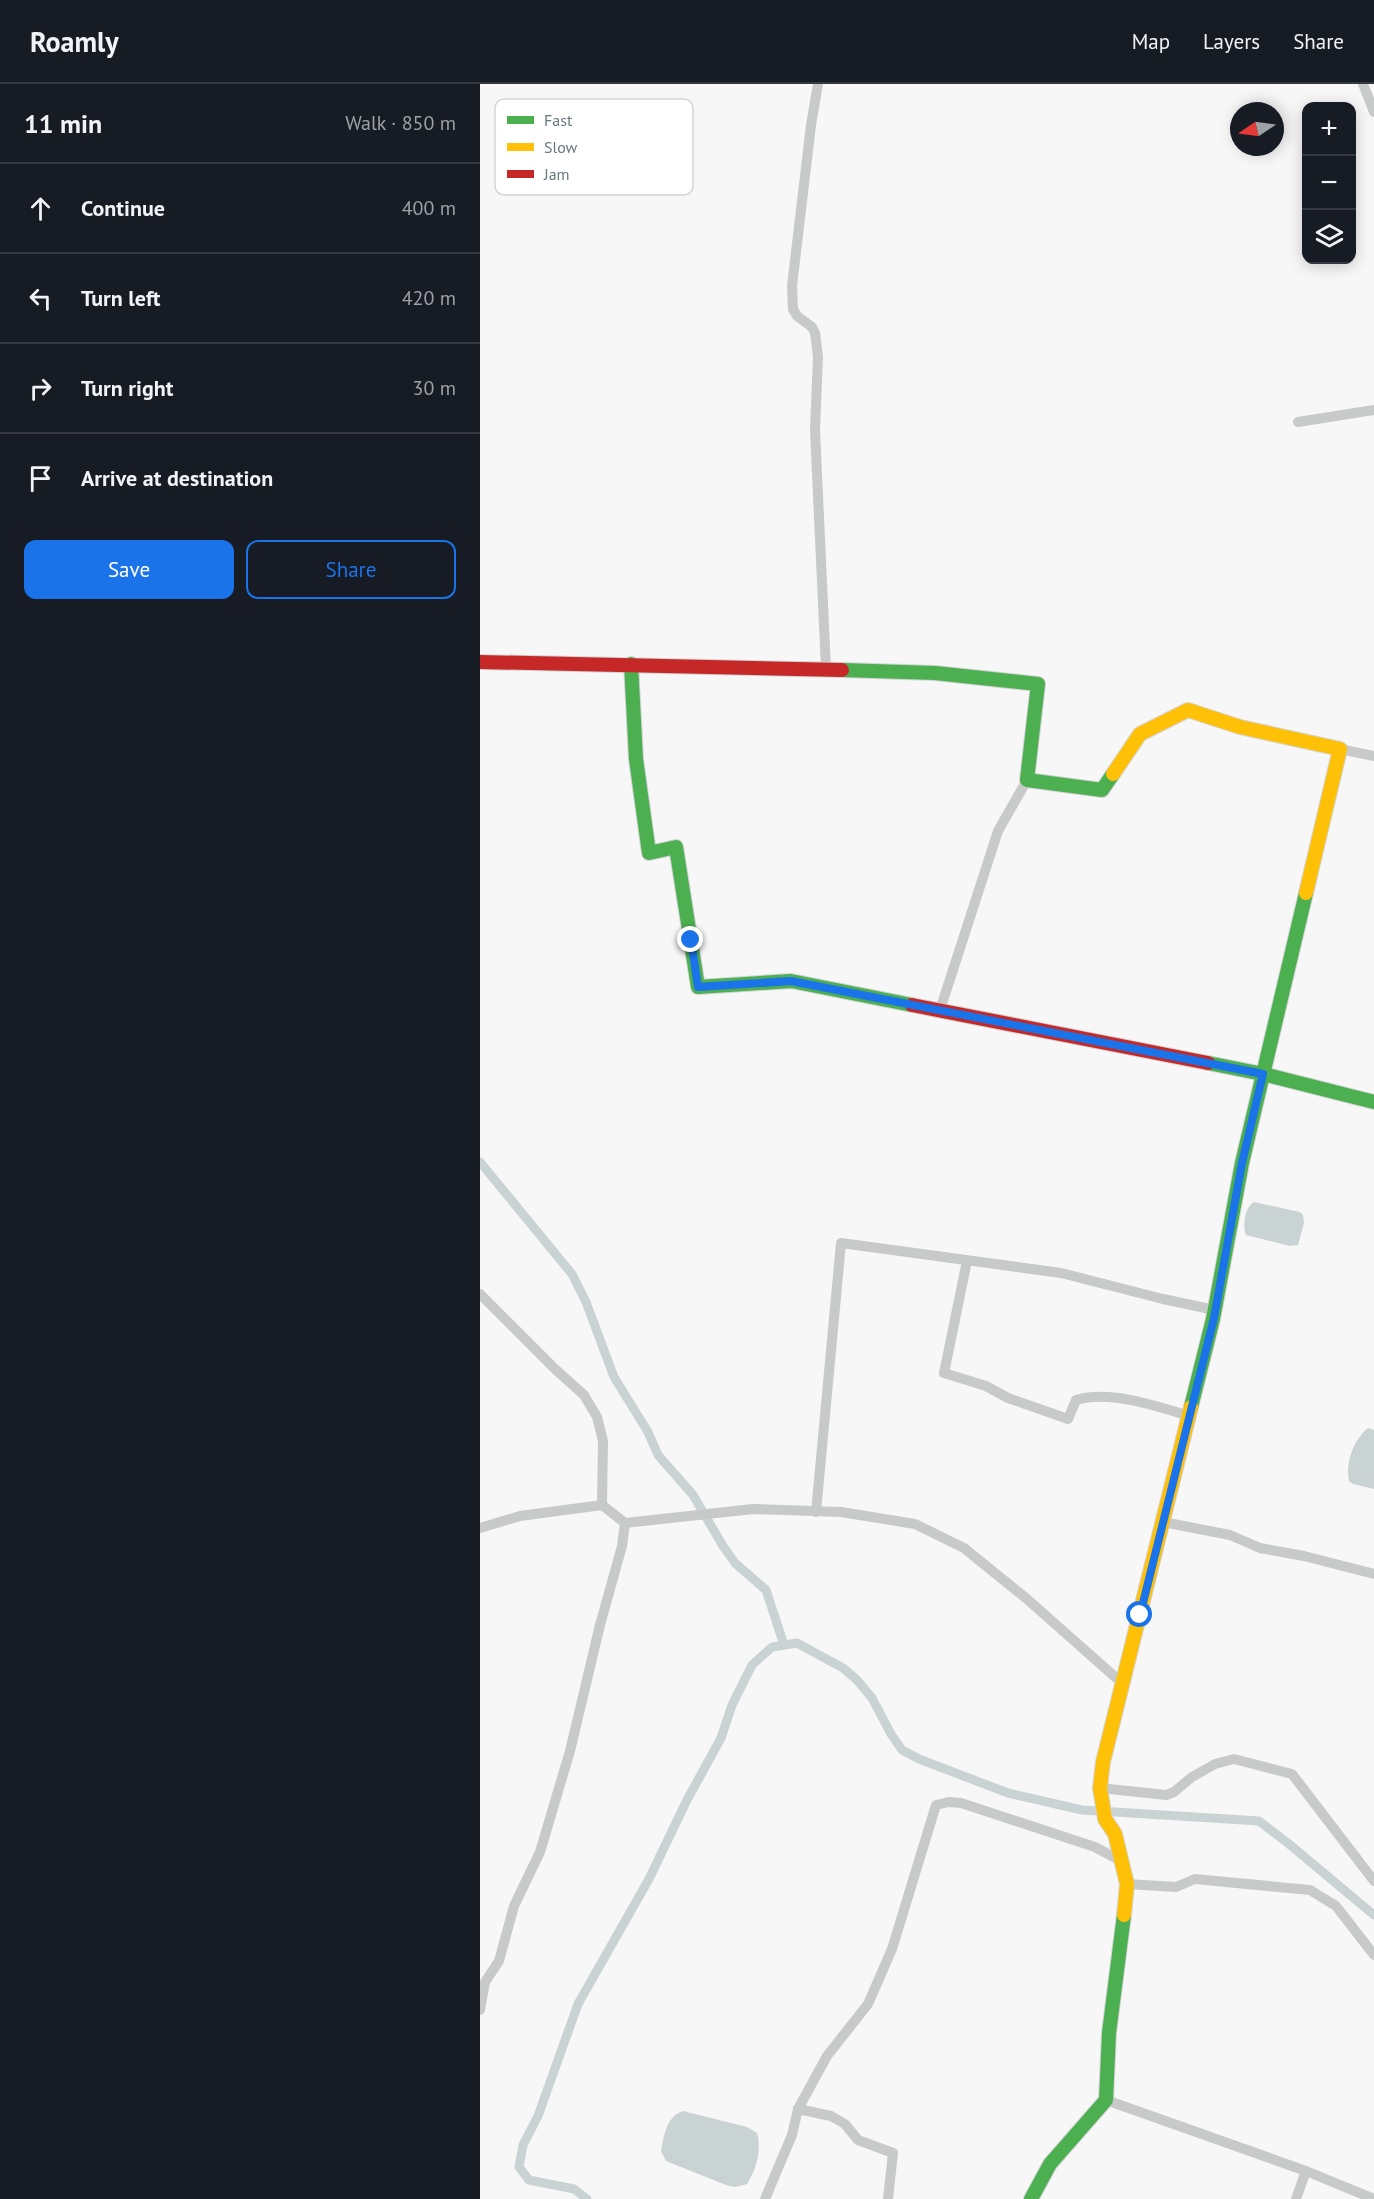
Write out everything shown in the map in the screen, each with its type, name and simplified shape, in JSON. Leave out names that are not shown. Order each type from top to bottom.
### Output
[{"type":"street","points":[[818,84],[792,286],[793,309],[797,316],[813,327],[818,357],[815,430],[826,669]]},
{"type":"street","points":[[1364,84],[1374,112]]},
{"type":"street","points":[[1298,422],[1374,410]]},
{"type":"street","points":[[480,662],[935,673],[1038,684],[1028,780],[998,831],[940,1010]]},
{"type":"street","points":[[631,664],[636,759],[649,853],[676,847],[698,987],[791,981],[1263,1074],[1374,1102]]},
{"type":"street","points":[[1028,780],[1101,790],[1140,734],[1188,710],[1240,727],[1374,756]]},
{"type":"street","points":[[1032,2199],[1050,2163],[1106,2100],[1109,2033],[1127,1884],[1115,1834],[1105,1819],[1100,1788],[1103,1762],[1215,1310],[1242,1163],[1341,749]]},
{"type":"street","points":[[816,1512],[841,1243],[1061,1273],[1215,1310]]},
{"type":"street","points":[[967,1261],[944,1373],[986,1386],[1008,1398],[1068,1419],[1076,1400],[1104,1397],[1156,1406],[1189,1416]]},
{"type":"street","points":[[480,1294],[584,1395],[597,1417],[603,1441],[602,1505]]},
{"type":"street","points":[[480,1528],[520,1516],[602,1505],[625,1523],[753,1509],[841,1512],[915,1524],[964,1548],[1027,1599],[1123,1684]]},
{"type":"street","points":[[1163,1522],[1230,1535],[1260,1548],[1304,1556],[1374,1574]]},
{"type":"street","points":[[480,2010],[485,1982],[499,1961],[514,1906],[540,1852],[570,1751],[600,1625],[622,1546],[625,1523]]},
{"type":"street","points":[[1100,1788],[1166,1795],[1215,1764],[1234,1759],[1292,1774],[1374,1881]]},
{"type":"street","points":[[765,2199],[792,2135],[798,2109],[827,2056],[868,2004],[892,1948],[936,1805],[950,1802],[961,1803],[1095,1847],[1121,1861]]},
{"type":"street","points":[[1127,1884],[1176,1887],[1195,1879],[1310,1890],[1336,1906],[1374,1955]]},
{"type":"street","points":[[1106,2100],[1306,2171],[1370,2198]]},
{"type":"street","points":[[798,2109],[831,2116],[845,2124],[858,2140],[893,2153],[888,2199]]},
{"type":"street","points":[[1296,2199],[1306,2171]]},
{"type":"shaded area","points":[[1254,1202],[1300,1212],[1304,1223],[1298,1245],[1290,1246],[1246,1235],[1245,1217],[1248,1208]]},
{"type":"shaded area","points":[[1368,1428],[1374,1430],[1374,1489],[1353,1484],[1349,1481],[1348,1474],[1355,1445]]},
{"type":"shaded area","points":[[683,2111],[747,2127],[757,2133],[759,2146],[757,2160],[747,2184],[735,2187],[726,2185],[666,2161],[661,2151],[665,2133],[669,2122]]},
{"type":"waterway","points":[[480,1162],[572,1274],[586,1302],[614,1377],[648,1432],[658,1455],[693,1495],[735,1563],[766,1590],[784,1645]]},
{"type":"waterway","points":[[587,2199],[574,2189],[529,2180],[519,2167],[523,2145],[538,2116],[578,2004],[649,1879],[687,1800],[721,1738],[732,1705],[752,1665],[772,1647],[797,1643],[843,1668],[872,1698],[902,1750],[919,1759],[1008,1793],[1082,1810],[1259,1821],[1374,1915]]},
{"type":"traffic: fast","points":[[631,664],[636,759],[649,853],[676,847],[698,987],[791,981],[912,1005]]},
{"type":"traffic: fast","points":[[842,670],[935,673],[1038,684],[1027,780],[1102,790],[1113,774]]},
{"type":"traffic: fast","points":[[1191,1407],[1213,1319],[1242,1163],[1306,893]]},
{"type":"traffic: fast","points":[[1208,1063],[1263,1074],[1374,1102]]},
{"type":"traffic: fast","points":[[1031,2199],[1050,2164],[1106,2100],[1109,2033],[1124,1915]]},
{"type":"traffic: slow","points":[[1113,774],[1140,734],[1188,710],[1240,727],[1340,749],[1306,893]]},
{"type":"traffic: slow","points":[[1124,1915],[1127,1884],[1115,1834],[1105,1819],[1100,1788],[1103,1762],[1191,1407]]},
{"type":"traffic: jam","points":[[480,662],[842,670]]},
{"type":"traffic: jam","points":[[912,1005],[1208,1063]]},
{"type":"route","points":[[691,940],[698,987],[791,981],[1263,1074],[1242,1163],[1214,1318],[1140,1615]]}]
